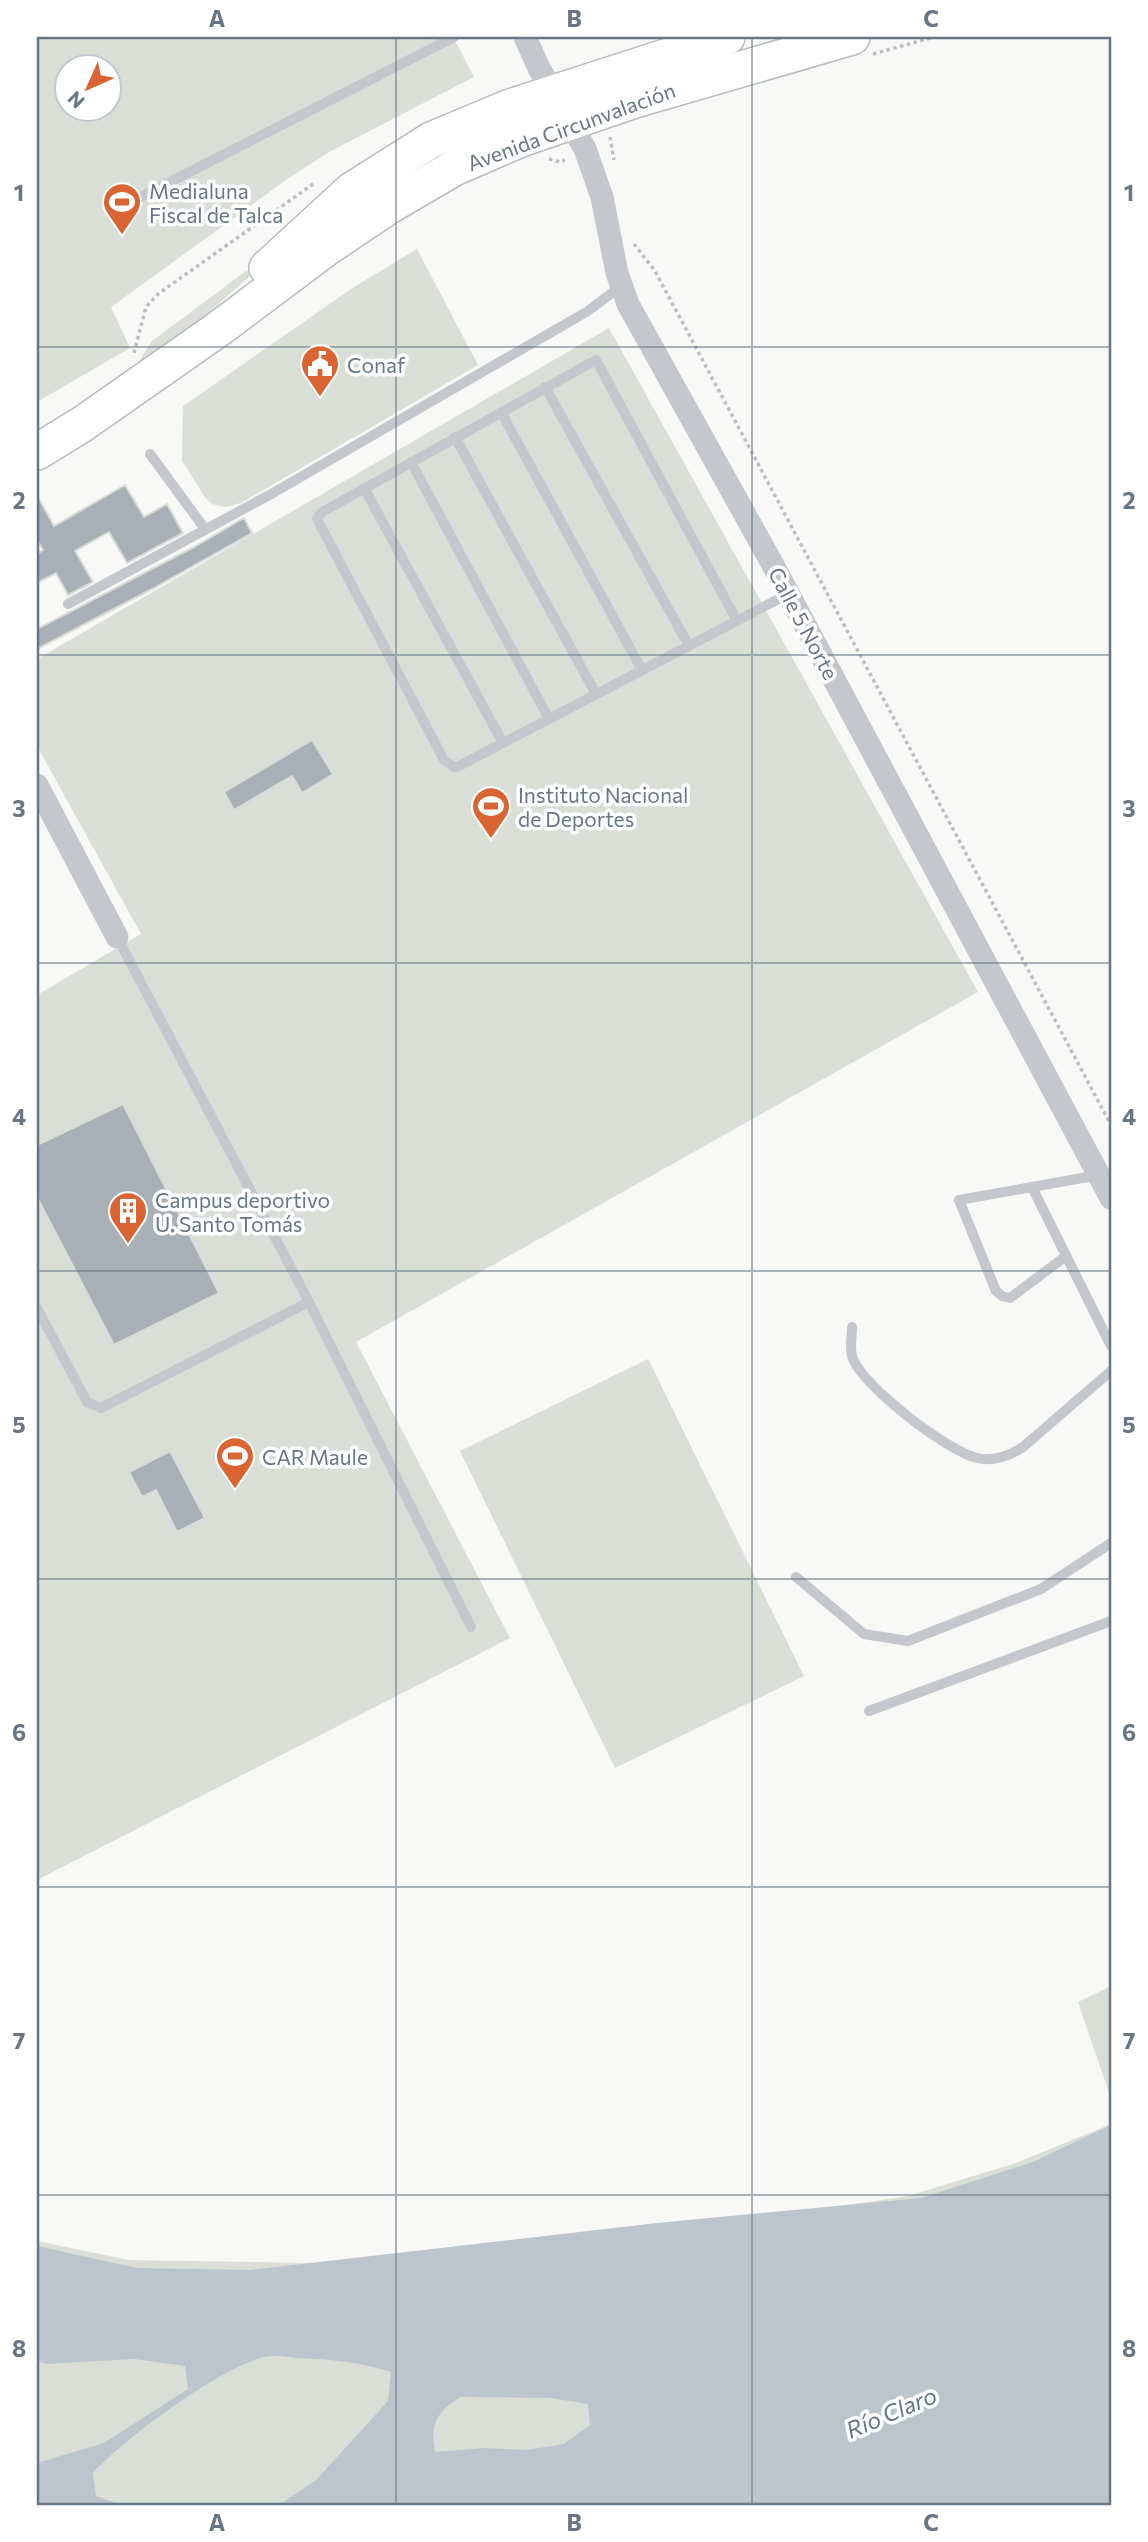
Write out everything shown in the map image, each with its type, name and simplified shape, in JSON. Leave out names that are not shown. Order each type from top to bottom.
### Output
[{"type":"main road","name":"Avenida Circunvalación","points":[[174,358],[337,202],[369,178],[431,140],[510,107],[727,37]]},
{"type":"main road","name":"Avenida Circunvalación","points":[[37,452],[81,425],[217,330],[325,249],[429,181],[521,139],[635,100],[852,37]]},
{"type":"street","name":"Calle 5 Norte","points":[[526,37],[539,68],[585,149],[602,197],[621,286],[628,303],[788,594],[1111,1198]]},
{"type":"street","points":[[37,785],[117,937]]},
{"type":"lane","points":[[115,209],[454,37]]},
{"type":"lane","points":[[68,604],[273,493],[559,328],[621,286]]},
{"type":"lane","points":[[737,621],[598,361],[592,361],[545,387],[318,516],[317,523],[448,765],[459,766],[596,694],[737,621],[788,594]]},
{"type":"lane","points":[[545,387],[689,646]]},
{"type":"lane","points":[[501,412],[642,670]]},
{"type":"lane","points":[[455,437],[596,694]]},
{"type":"lane","points":[[150,454],[205,529]]},
{"type":"lane","points":[[411,462],[549,719]]},
{"type":"lane","points":[[364,488],[503,743]]},
{"type":"lane","points":[[117,937],[309,1302],[471,1627]]},
{"type":"lane","points":[[1066,1256],[1010,1298],[1002,1296],[996,1291],[959,1200],[1099,1175]]},
{"type":"lane","points":[[1032,1186],[1111,1346]]},
{"type":"lane","points":[[37,1308],[87,1402],[101,1408],[309,1302]]},
{"type":"lane","points":[[852,1327],[852,1356],[866,1377],[911,1419],[958,1451],[977,1458],[991,1460],[1010,1455],[1023,1447],[1111,1371]]},
{"type":"lane","points":[[796,1577],[864,1634],[908,1641],[1041,1589],[1111,1543]]},
{"type":"lane","points":[[869,1711],[1111,1621]]},
{"type":"path","points":[[610,137],[614,162]]},
{"type":"path","points":[[628,236],[655,271],[1111,1125]]},
{"type":"shaded area","name":"Medialuna Fiscal de Talca","points":[[37,37],[453,37],[474,77],[331,151],[289,178],[111,307],[130,348],[37,402]]},
{"type":"shaded area","points":[[417,249],[478,365],[241,503],[226,507],[212,504],[182,461],[183,406],[354,287]]},
{"type":"shaded area","points":[[246,271],[250,272],[249,277],[161,355],[136,366],[152,341]]},
{"type":"shaded area","name":"Instituto Nacional de Deportes","points":[[609,328],[978,992],[356,1342],[510,1638],[37,1880],[37,995],[141,934],[37,746],[37,659]]},
{"type":"shaded area","points":[[648,1359],[804,1676],[615,1768],[460,1451]]},
{"type":"shaded area","points":[[1111,1986],[1111,2099],[1078,2002]]},
{"type":"shaded area","points":[[1111,2124],[1111,2505],[37,2505],[37,2241],[129,2260],[314,2263],[527,2252],[908,2196],[1016,2163]]},
{"type":"water","name":"Río Claro","points":[[1111,2125],[1111,2504],[279,2505],[316,2480],[388,2401],[391,2372],[344,2362],[270,2356],[228,2372],[176,2404],[127,2442],[93,2473],[96,2496],[122,2505],[37,2505],[37,2463],[104,2443],[188,2389],[185,2366],[134,2359],[47,2364],[37,2361],[37,2246],[137,2268],[250,2270],[657,2223],[921,2198],[1033,2162]],"holes":[[[461,2397],[550,2398],[588,2404],[590,2425],[564,2444],[526,2450],[484,2448],[435,2452],[437,2419]]]},
{"type":"building","points":[[125,485],[144,517],[167,504],[183,533],[127,563],[109,532],[75,551],[93,582],[68,595],[56,573],[37,583],[37,554],[43,550],[37,540],[37,495],[54,526]]},
{"type":"building","points":[[244,518],[252,533],[37,649],[37,629]]},
{"type":"building","points":[[312,740],[333,774],[302,793],[292,776],[234,810],[224,792]]},
{"type":"building","name":"Campus deportivo U. Santo Tomás","points":[[123,1104],[219,1293],[114,1345],[37,1197],[37,1145]]},
{"type":"building","points":[[170,1451],[205,1518],[177,1532],[156,1490],[142,1497],[129,1472]]},
{"type":"place","name":"Medialuna Fiscal de Talca","points":[[122,236]]},
{"type":"place","name":"Conaf","points":[[320,398]]},
{"type":"place","name":"Instituto Nacional de Deportes","points":[[491,840]]},
{"type":"place","name":"Campus deportivo U. Santo Tomás","points":[[128,1245]]},
{"type":"place","name":"CAR Maule","points":[[235,1490]]}]
